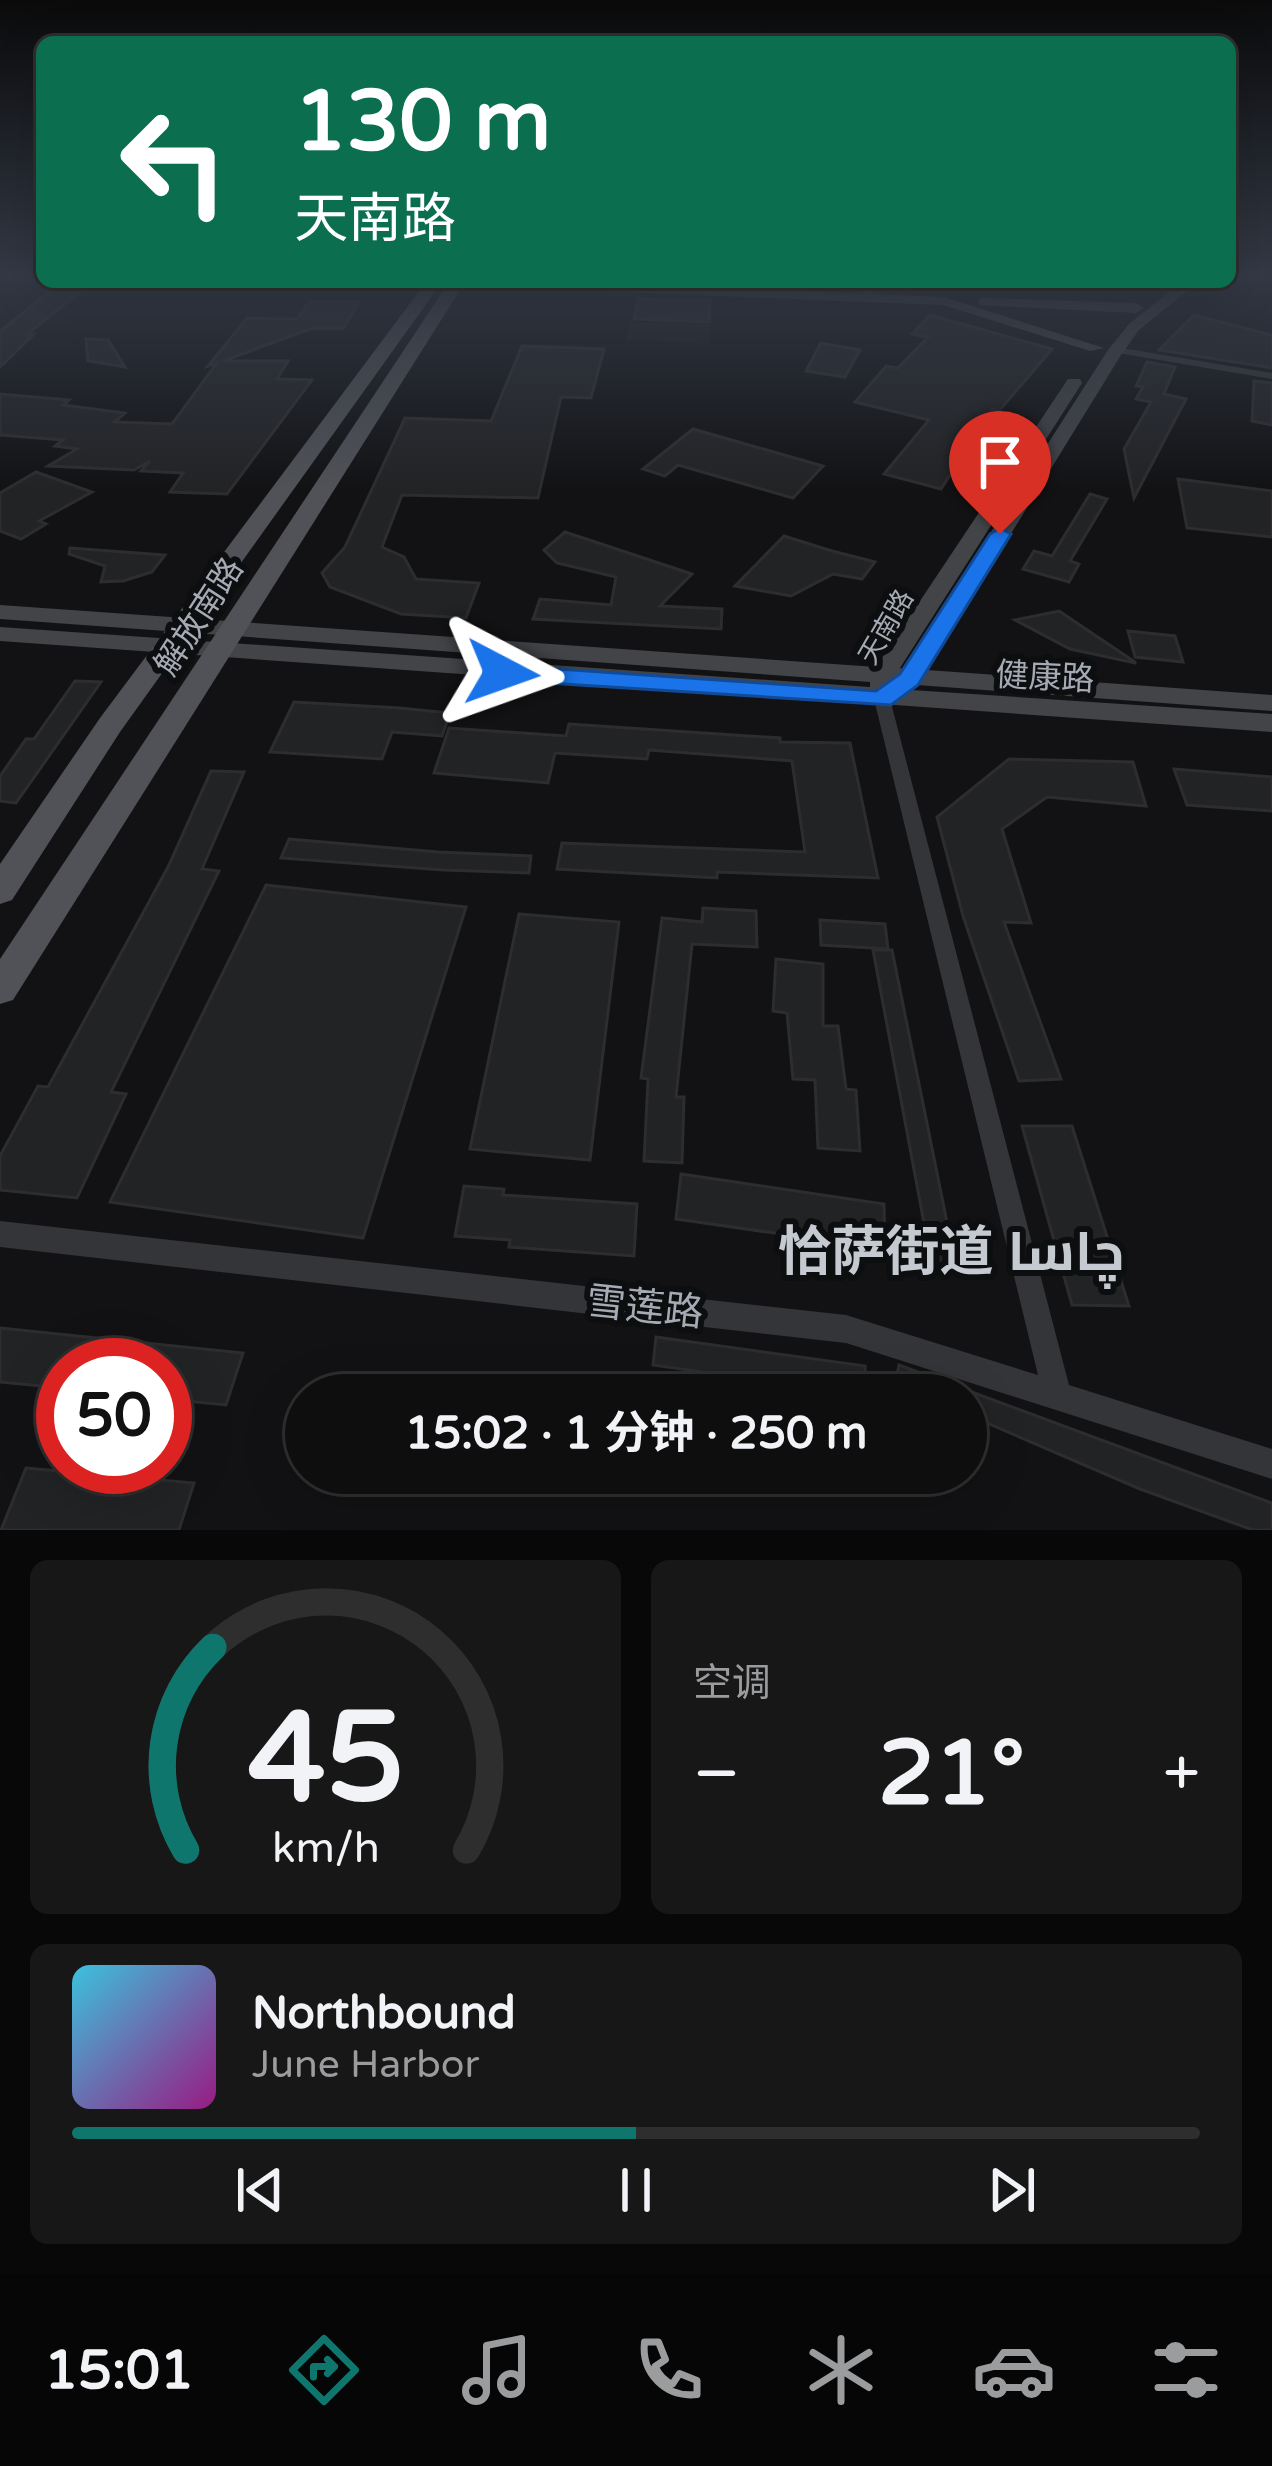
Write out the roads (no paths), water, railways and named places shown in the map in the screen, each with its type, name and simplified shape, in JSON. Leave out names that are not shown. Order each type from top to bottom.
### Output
[{"type":"main road","name":"解放南路","points":[[0,891],[175,637],[386,348]]},
{"type":"main road","name":"解放南路","points":[[0,989],[414,348]]},
{"type":"street","points":[[1106,349],[1272,376]]},
{"type":"street","name":"天南路","points":[[909,679],[1106,349]]},
{"type":"street","name":"天南路","points":[[882,688],[1106,349]]},
{"type":"street","points":[[0,612],[175,637]]},
{"type":"street","points":[[0,634],[175,637]]},
{"type":"street","name":"健康路","points":[[175,637],[882,688],[1272,723]]},
{"type":"street","name":"健康路","points":[[882,688],[909,679],[1272,703]]},
{"type":"street","points":[[882,688],[1057,1395]]},
{"type":"street","name":"雪莲路","points":[[0,1234],[846,1329],[1272,1464]]},
{"type":"district","name":"恰萨街道 چاسا","points":[[951,1251]]}]
